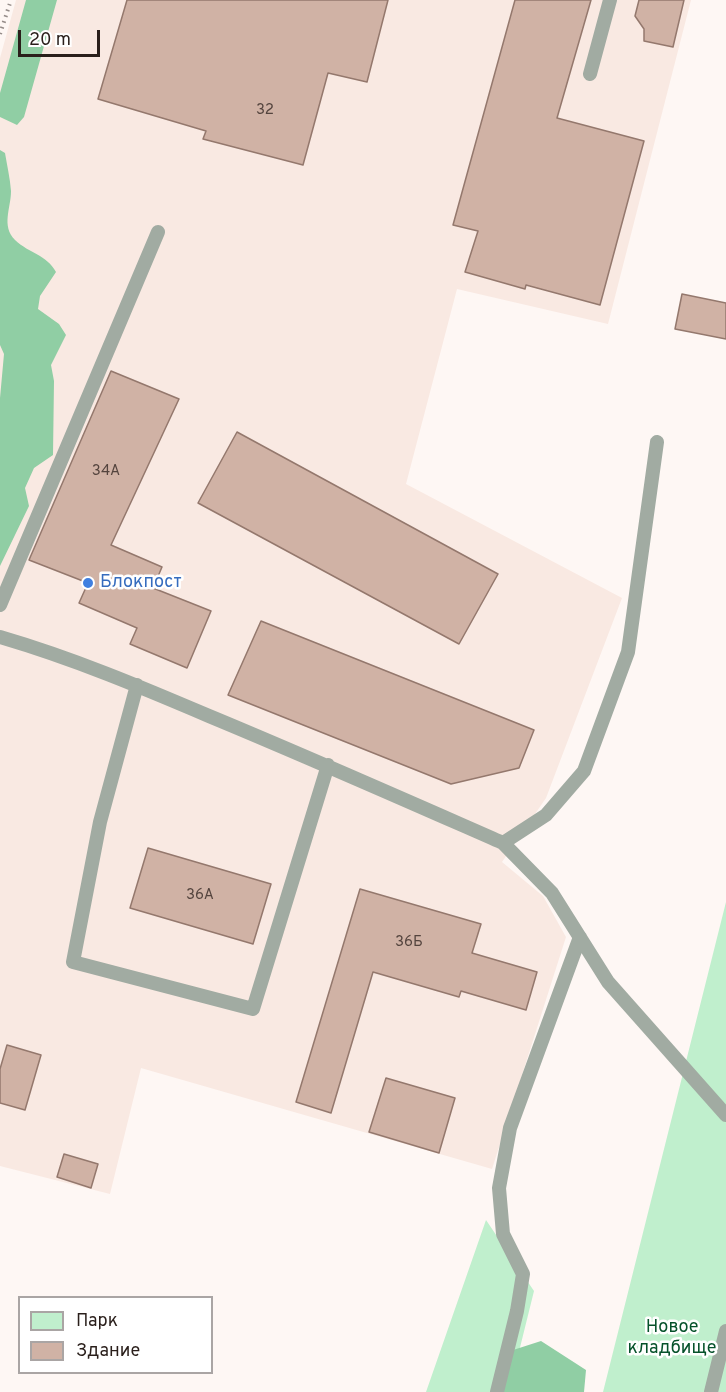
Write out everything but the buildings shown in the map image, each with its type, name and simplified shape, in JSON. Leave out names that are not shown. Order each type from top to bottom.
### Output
[{"type":"lane","points":[[590,74],[610,0]]},
{"type":"lane","points":[[0,605],[158,232]]},
{"type":"lane","points":[[503,843],[546,815],[584,771],[628,652],[657,442]]},
{"type":"lane","points":[[0,637],[44,650],[137,685],[328,765],[503,843],[552,893],[608,982],[726,1114]]},
{"type":"lane","points":[[137,685],[100,822],[73,962],[253,1009],[328,765]]},
{"type":"lane","points":[[497,1392],[517,1311],[523,1274],[503,1234],[499,1188],[510,1128],[580,937]]},
{"type":"lane","points":[[711,1392],[726,1331]]},
{"type":"path","points":[[0,34],[11,0]]},
{"type":"shaded area","points":[[16,0],[691,0],[608,324],[457,289],[406,484],[622,598],[546,798],[502,862],[543,896],[566,937],[492,1169],[141,1068],[110,1194],[0,1166],[0,58]]},
{"type":"green space","points":[[26,0],[57,0],[24,117],[17,125],[0,117],[0,93]]},
{"type":"green space","points":[[0,150],[5,153],[11,186],[8,229],[15,240],[47,261],[56,272],[40,296],[38,309],[59,324],[66,335],[51,365],[54,381],[53,455],[34,468],[25,488],[29,506],[0,566],[0,398],[4,354],[0,345]]},
{"type":"green space","name":"Новое кладбище","points":[[726,902],[726,1392],[603,1392]]},
{"type":"green space","points":[[486,1220],[534,1291],[509,1392],[426,1392]]},
{"type":"green space","points":[[541,1341],[586,1370],[584,1392],[501,1392],[510,1351]]},
{"type":"place","name":"Блокпост","points":[[88,583]]}]
